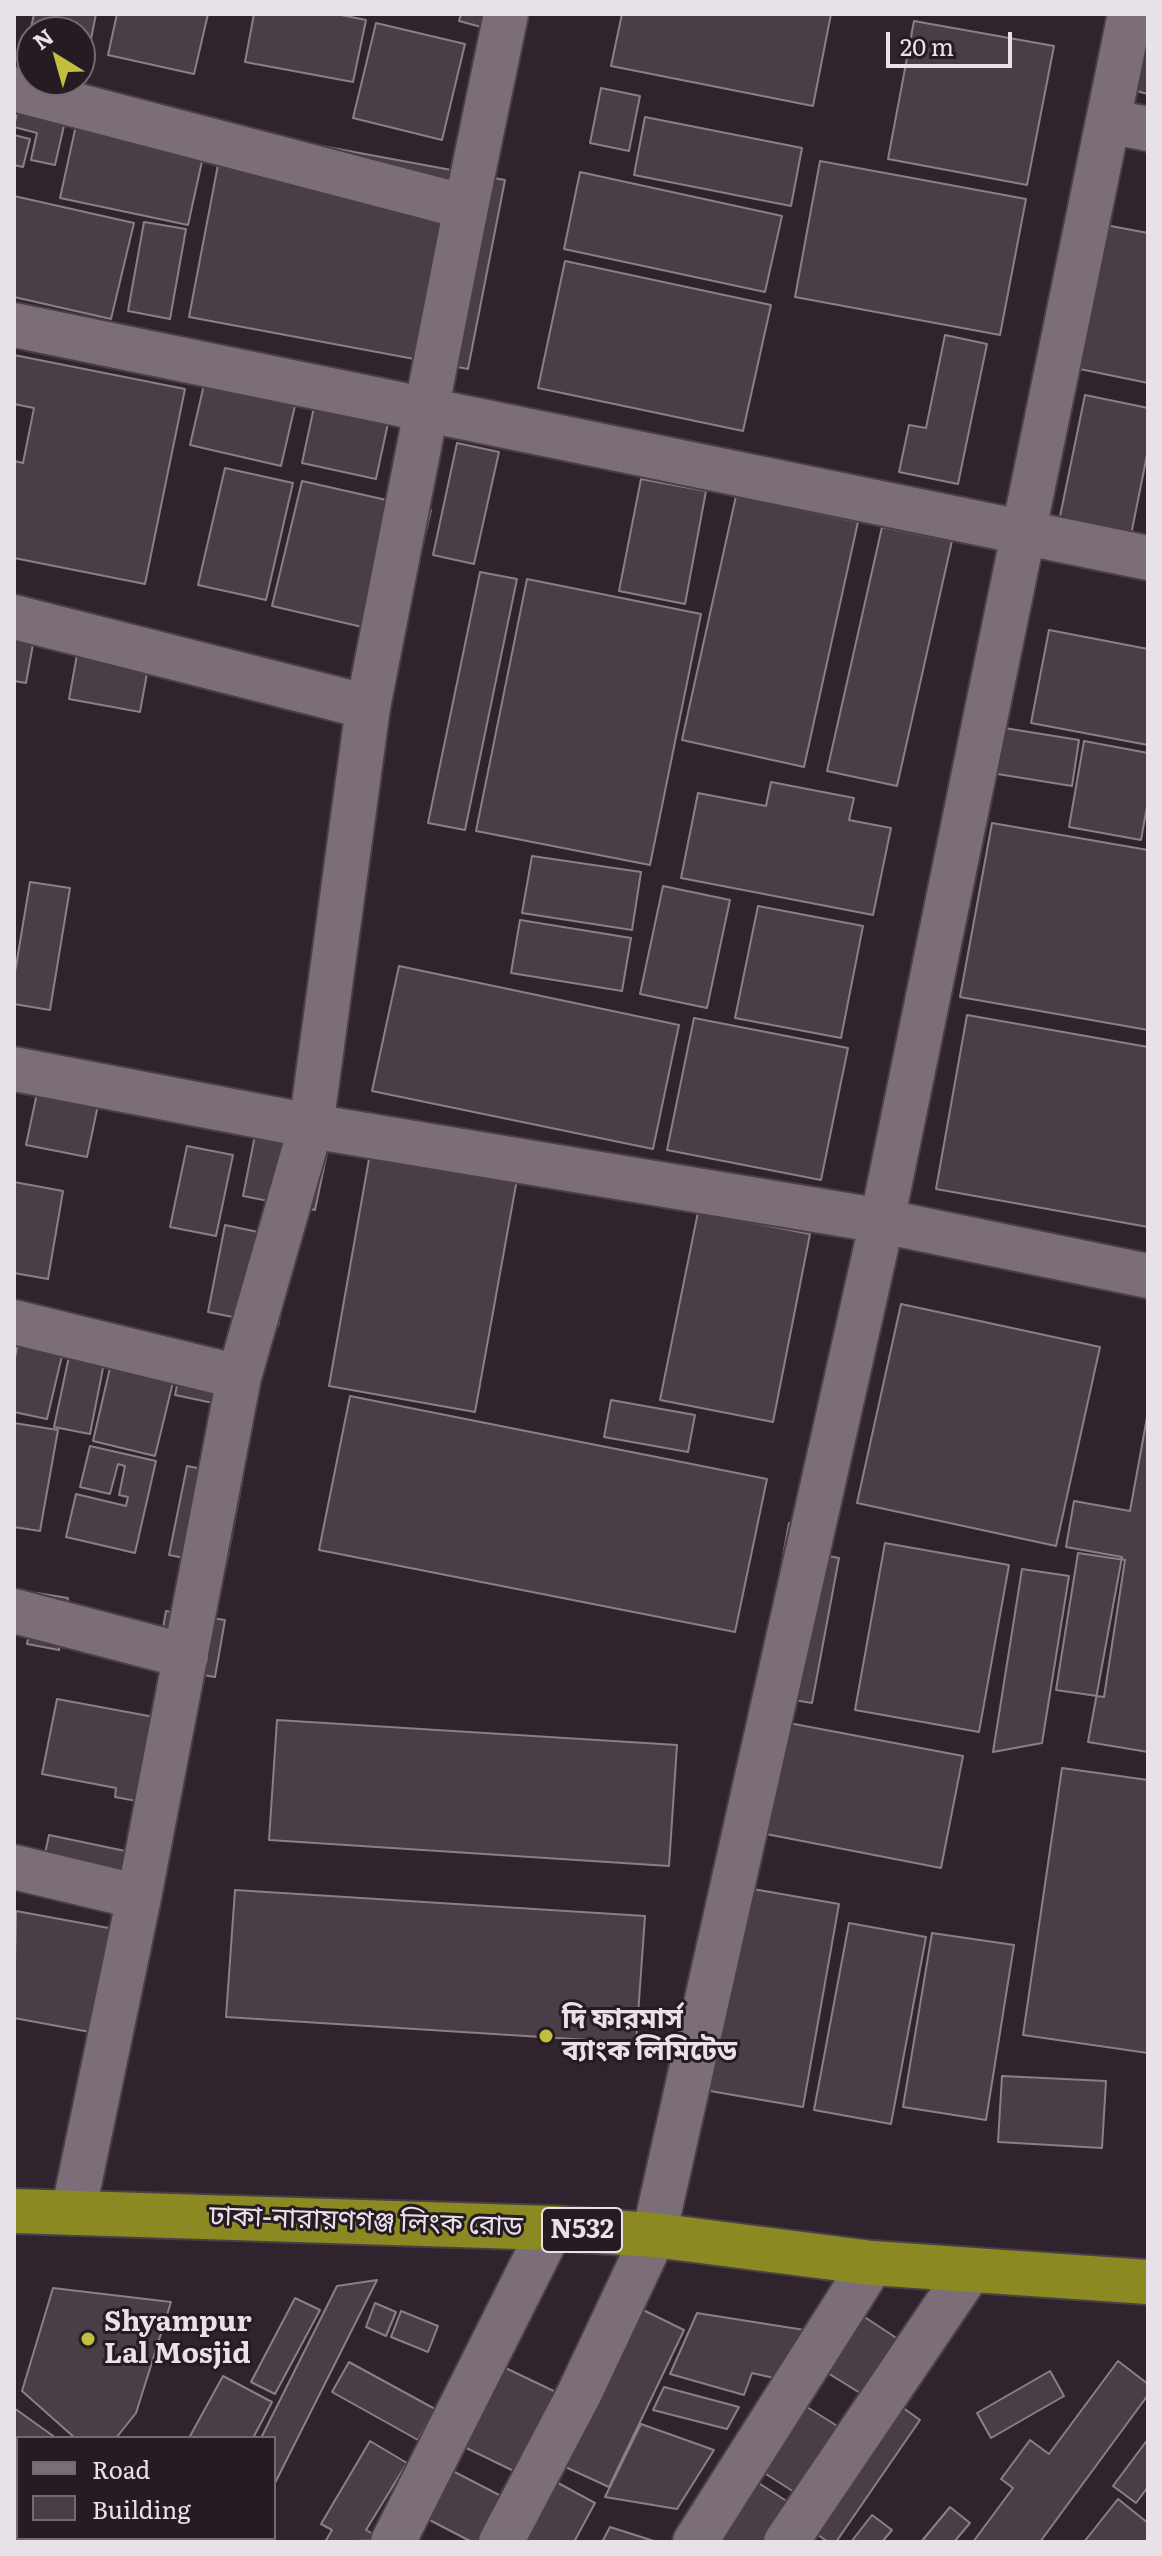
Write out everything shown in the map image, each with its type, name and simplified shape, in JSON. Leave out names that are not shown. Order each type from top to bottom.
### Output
[{"type":"highway","name":"ঢাকা-নারায়ণগঞ্জ লিংক রোড","points":[[14,2211],[551,2228],[654,2235],[872,2263],[1148,2282]]},
{"type":"street","points":[[73,2213],[139,1897],[239,1377],[311,1126],[368,707],[506,14]]},
{"type":"street","points":[[501,2542],[579,2394],[654,2235],[882,1221],[1023,534],[1128,125],[1130,14]]},
{"type":"street","points":[[14,89],[466,207]]},
{"type":"street","points":[[14,325],[1148,558]]},
{"type":"street","points":[[14,617],[368,707]]},
{"type":"street","points":[[14,1069],[311,1126],[882,1221],[1148,1276]]},
{"type":"street","points":[[14,1322],[239,1377]]},
{"type":"street","points":[[14,1611],[186,1656]]},
{"type":"street","points":[[14,1867],[139,1897]]},
{"type":"street","points":[[393,2542],[551,2228]]},
{"type":"street","points":[[695,2542],[872,2263]]},
{"type":"street","points":[[786,2542],[970,2270]]},
{"type":"building","points":[[34,14],[96,14],[96,16]]},
{"type":"building","points":[[117,14],[208,14],[194,74],[108,55]]},
{"type":"building","points":[[254,14],[336,14],[366,20],[353,82],[245,62]]},
{"type":"building","points":[[461,14],[528,14],[522,38],[459,21]]},
{"type":"building","points":[[622,14],[831,14],[813,106],[611,66]]},
{"type":"building","points":[[1148,18],[1148,94],[1125,88]]},
{"type":"building","points":[[914,21],[1054,46],[1027,185],[888,159]]},
{"type":"building","points":[[376,23],[465,44],[442,140],[353,118]]},
{"type":"building","points":[[601,88],[640,96],[629,151],[590,143]]},
{"type":"building","points":[[20,96],[69,104],[55,165],[31,160],[37,133],[14,127]]},
{"type":"building","points":[[80,107],[208,134],[188,225],[60,198]]},
{"type":"building","points":[[645,117],[802,148],[791,206],[634,175]]},
{"type":"building","points":[[225,128],[505,180],[468,369],[189,317]]},
{"type":"building","points":[[14,135],[30,139],[23,167],[14,165]]},
{"type":"building","points":[[820,161],[1026,199],[1000,335],[795,297]]},
{"type":"building","points":[[580,172],[782,216],[765,292],[564,249]]},
{"type":"building","points":[[14,196],[134,223],[111,319],[14,297]]},
{"type":"building","points":[[144,222],[186,229],[170,319],[128,311]]},
{"type":"building","points":[[1100,224],[1148,233],[1148,383],[1070,367]]},
{"type":"building","points":[[565,261],[771,305],[743,431],[538,388]]},
{"type":"building","points":[[945,335],[987,344],[958,484],[899,472],[909,425],[926,428]]},
{"type":"building","points":[[14,355],[185,389],[145,584],[14,558],[14,461],[23,463],[34,408],[14,404]]},
{"type":"building","points":[[206,376],[297,397],[281,466],[190,445]]},
{"type":"building","points":[[1085,395],[1148,408],[1148,450],[1129,545],[1057,531]]},
{"type":"building","points":[[314,407],[388,423],[376,479],[302,463]]},
{"type":"building","points":[[457,443],[499,452],[474,564],[433,555]]},
{"type":"building","points":[[225,468],[293,483],[266,600],[198,585]]},
{"type":"building","points":[[641,479],[706,491],[685,604],[619,591]]},
{"type":"building","points":[[302,481],[431,510],[401,636],[272,606]]},
{"type":"building","points":[[736,496],[858,522],[804,767],[682,740]]},
{"type":"building","points":[[882,527],[952,541],[897,786],[827,771]]},
{"type":"building","points":[[480,572],[517,579],[465,830],[428,823]]},
{"type":"building","points":[[527,579],[701,614],[650,865],[476,831]]},
{"type":"building","points":[[14,600],[40,605],[26,683],[14,681]]},
{"type":"building","points":[[82,627],[153,640],[140,712],[69,699]]},
{"type":"building","points":[[1049,630],[1148,649],[1148,745],[1031,723]]},
{"type":"building","points":[[992,726],[1079,740],[1072,786],[985,772]]},
{"type":"building","points":[[1084,741],[1148,753],[1148,801],[1141,840],[1069,827]]},
{"type":"building","points":[[771,782],[854,798],[849,820],[891,828],[873,915],[681,878],[698,793],[766,806]]},
{"type":"building","points":[[992,823],[1148,850],[1148,1030],[960,997]]},
{"type":"building","points":[[532,856],[641,872],[632,930],[522,913]]},
{"type":"building","points":[[30,882],[70,888],[50,1010],[14,1004],[14,978]]},
{"type":"building","points":[[663,886],[730,900],[707,1008],[640,994]]},
{"type":"building","points":[[758,906],[863,926],[841,1038],[735,1018]]},
{"type":"building","points":[[520,920],[631,938],[622,991],[511,973]]},
{"type":"building","points":[[399,966],[679,1025],[653,1149],[372,1091]]},
{"type":"building","points":[[967,1015],[1148,1047],[1148,1227],[936,1189]]},
{"type":"building","points":[[694,1018],[848,1048],[821,1180],[667,1150]]},
{"type":"building","points":[[40,1079],[101,1091],[87,1157],[26,1145]]},
{"type":"building","points":[[259,1115],[332,1129],[315,1210],[243,1196]]},
{"type":"building","points":[[372,1142],[519,1168],[475,1412],[329,1386]]},
{"type":"building","points":[[187,1146],[233,1155],[216,1236],[170,1227]]},
{"type":"building","points":[[14,1182],[63,1191],[48,1279],[14,1273]]},
{"type":"building","points":[[698,1212],[810,1234],[773,1422],[660,1400]]},
{"type":"building","points":[[225,1225],[296,1240],[278,1326],[208,1312]]},
{"type":"building","points":[[901,1304],[1100,1347],[1056,1546],[857,1503]]},
{"type":"building","points":[[20,1333],[65,1343],[47,1419],[14,1412],[14,1362]]},
{"type":"building","points":[[71,1347],[106,1353],[90,1434],[54,1427]]},
{"type":"building","points":[[113,1355],[176,1370],[155,1456],[93,1441]]},
{"type":"building","points":[[182,1361],[251,1411],[175,1395]]},
{"type":"building","points":[[350,1396],[767,1479],[735,1632],[319,1550]]},
{"type":"building","points":[[611,1400],[695,1415],[688,1452],[604,1437]]},
{"type":"building","points":[[1148,1412],[1148,1752],[1088,1742],[1122,1557],[1066,1547],[1074,1501],[1130,1511]]},
{"type":"building","points":[[14,1423],[58,1430],[40,1531],[14,1527]]},
{"type":"building","points":[[90,1446],[156,1461],[135,1553],[66,1537],[76,1494],[126,1506],[128,1497],[119,1495],[125,1466],[118,1464],[110,1494],[80,1487]]},
{"type":"building","points":[[187,1466],[243,1477],[226,1566],[169,1555]]},
{"type":"building","points":[[789,1523],[832,1530],[828,1556],[839,1558],[812,1703],[758,1694]]},
{"type":"building","points":[[885,1543],[1009,1565],[979,1732],[855,1710]]},
{"type":"building","points":[[1078,1553],[1125,1560],[1104,1697],[1056,1690]]},
{"type":"building","points":[[1022,1569],[1069,1576],[1042,1743],[993,1752]]},
{"type":"building","points":[[37,1593],[68,1598],[59,1650],[27,1644]]},
{"type":"building","points":[[166,1611],[225,1620],[215,1677],[156,1667]]},
{"type":"building","points":[[57,1699],[192,1724],[175,1808],[115,1797],[116,1788],[42,1774]]},
{"type":"building","points":[[752,1716],[963,1756],[941,1868],[730,1827]]},
{"type":"building","points":[[277,1720],[677,1745],[669,1866],[269,1840]]},
{"type":"building","points":[[1062,1768],[1148,1780],[1148,2053],[1023,2035]]},
{"type":"building","points":[[49,1835],[130,1852],[122,1890],[41,1872]]},
{"type":"building","points":[[747,1888],[839,1904],[803,2107],[710,2091]]},
{"type":"building","points":[[235,1890],[645,1916],[636,2043],[226,2017]]},
{"type":"building","points":[[16,1911],[136,1933],[117,2037],[14,2018]]},
{"type":"building","points":[[849,1923],[926,1937],[891,2124],[814,2110]]},
{"type":"building","points":[[932,1933],[1014,1945],[986,2120],[903,2107]]},
{"type":"building","points":[[1002,2076],[1106,2081],[1102,2148],[998,2142]]},
{"type":"building","points":[[377,2280],[276,2481],[276,2436],[262,2436],[337,2286]]},
{"type":"building","points":[[53,2288],[171,2302],[136,2413],[118,2436],[73,2436],[22,2391]]},
{"type":"building","points":[[295,2298],[320,2310],[275,2394],[251,2382]]},
{"type":"building","points":[[375,2303],[396,2312],[386,2336],[366,2327]]},
{"type":"building","points":[[637,2307],[684,2330],[609,2487],[561,2465]]},
{"type":"building","points":[[401,2311],[438,2326],[428,2352],[391,2337]]},
{"type":"building","points":[[697,2313],[817,2332],[787,2381],[752,2373],[744,2395],[670,2374]]},
{"type":"building","points":[[860,2314],[904,2343],[868,2398],[823,2370]]},
{"type":"building","points":[[1118,2361],[1148,2384],[1148,2395],[1040,2542],[973,2542],[1013,2488],[1001,2479],[1030,2440],[1049,2454]]},
{"type":"building","points":[[349,2362],[435,2409],[418,2440],[332,2392]]},
{"type":"building","points":[[493,2362],[560,2394],[522,2475],[454,2442]]},
{"type":"building","points":[[1050,2371],[1064,2396],[991,2438],[977,2413]]},
{"type":"building","points":[[223,2376],[272,2402],[254,2436],[190,2436]]},
{"type":"building","points":[[664,2387],[739,2407],[727,2429],[653,2410]]},
{"type":"building","points":[[888,2397],[920,2420],[836,2542],[828,2542],[801,2523]]},
{"type":"building","points":[[794,2399],[847,2432],[805,2499],[752,2465]]},
{"type":"building","points":[[14,2408],[53,2436],[16,2436],[16,2540],[49,2540],[14,2542]]},
{"type":"building","points":[[641,2424],[714,2450],[677,2509],[605,2497]]},
{"type":"building","points":[[1148,2439],[1148,2487],[1136,2503],[1113,2486]]},
{"type":"building","points":[[370,2441],[407,2463],[366,2530],[384,2540],[325,2542],[332,2530],[321,2524]]},
{"type":"building","points":[[441,2465],[509,2500],[486,2542],[472,2542],[416,2513]]},
{"type":"building","points":[[743,2473],[799,2509],[777,2542],[723,2542],[706,2531]]},
{"type":"building","points":[[549,2478],[595,2503],[574,2542],[515,2542]]},
{"type":"building","points":[[1118,2499],[1148,2523],[1148,2542],[1084,2542]]},
{"type":"building","points":[[950,2507],[970,2523],[954,2542],[921,2542]]},
{"type":"building","points":[[872,2515],[892,2530],[882,2542],[851,2542]]},
{"type":"building","points":[[610,2527],[657,2542],[602,2542]]},
{"type":"place","name":"দি ফারমার্স ব্যাংক লিমিটেড","points":[[546,2036]]},
{"type":"place","name":"Shyampur Lal Mosjid","points":[[88,2339]]}]
